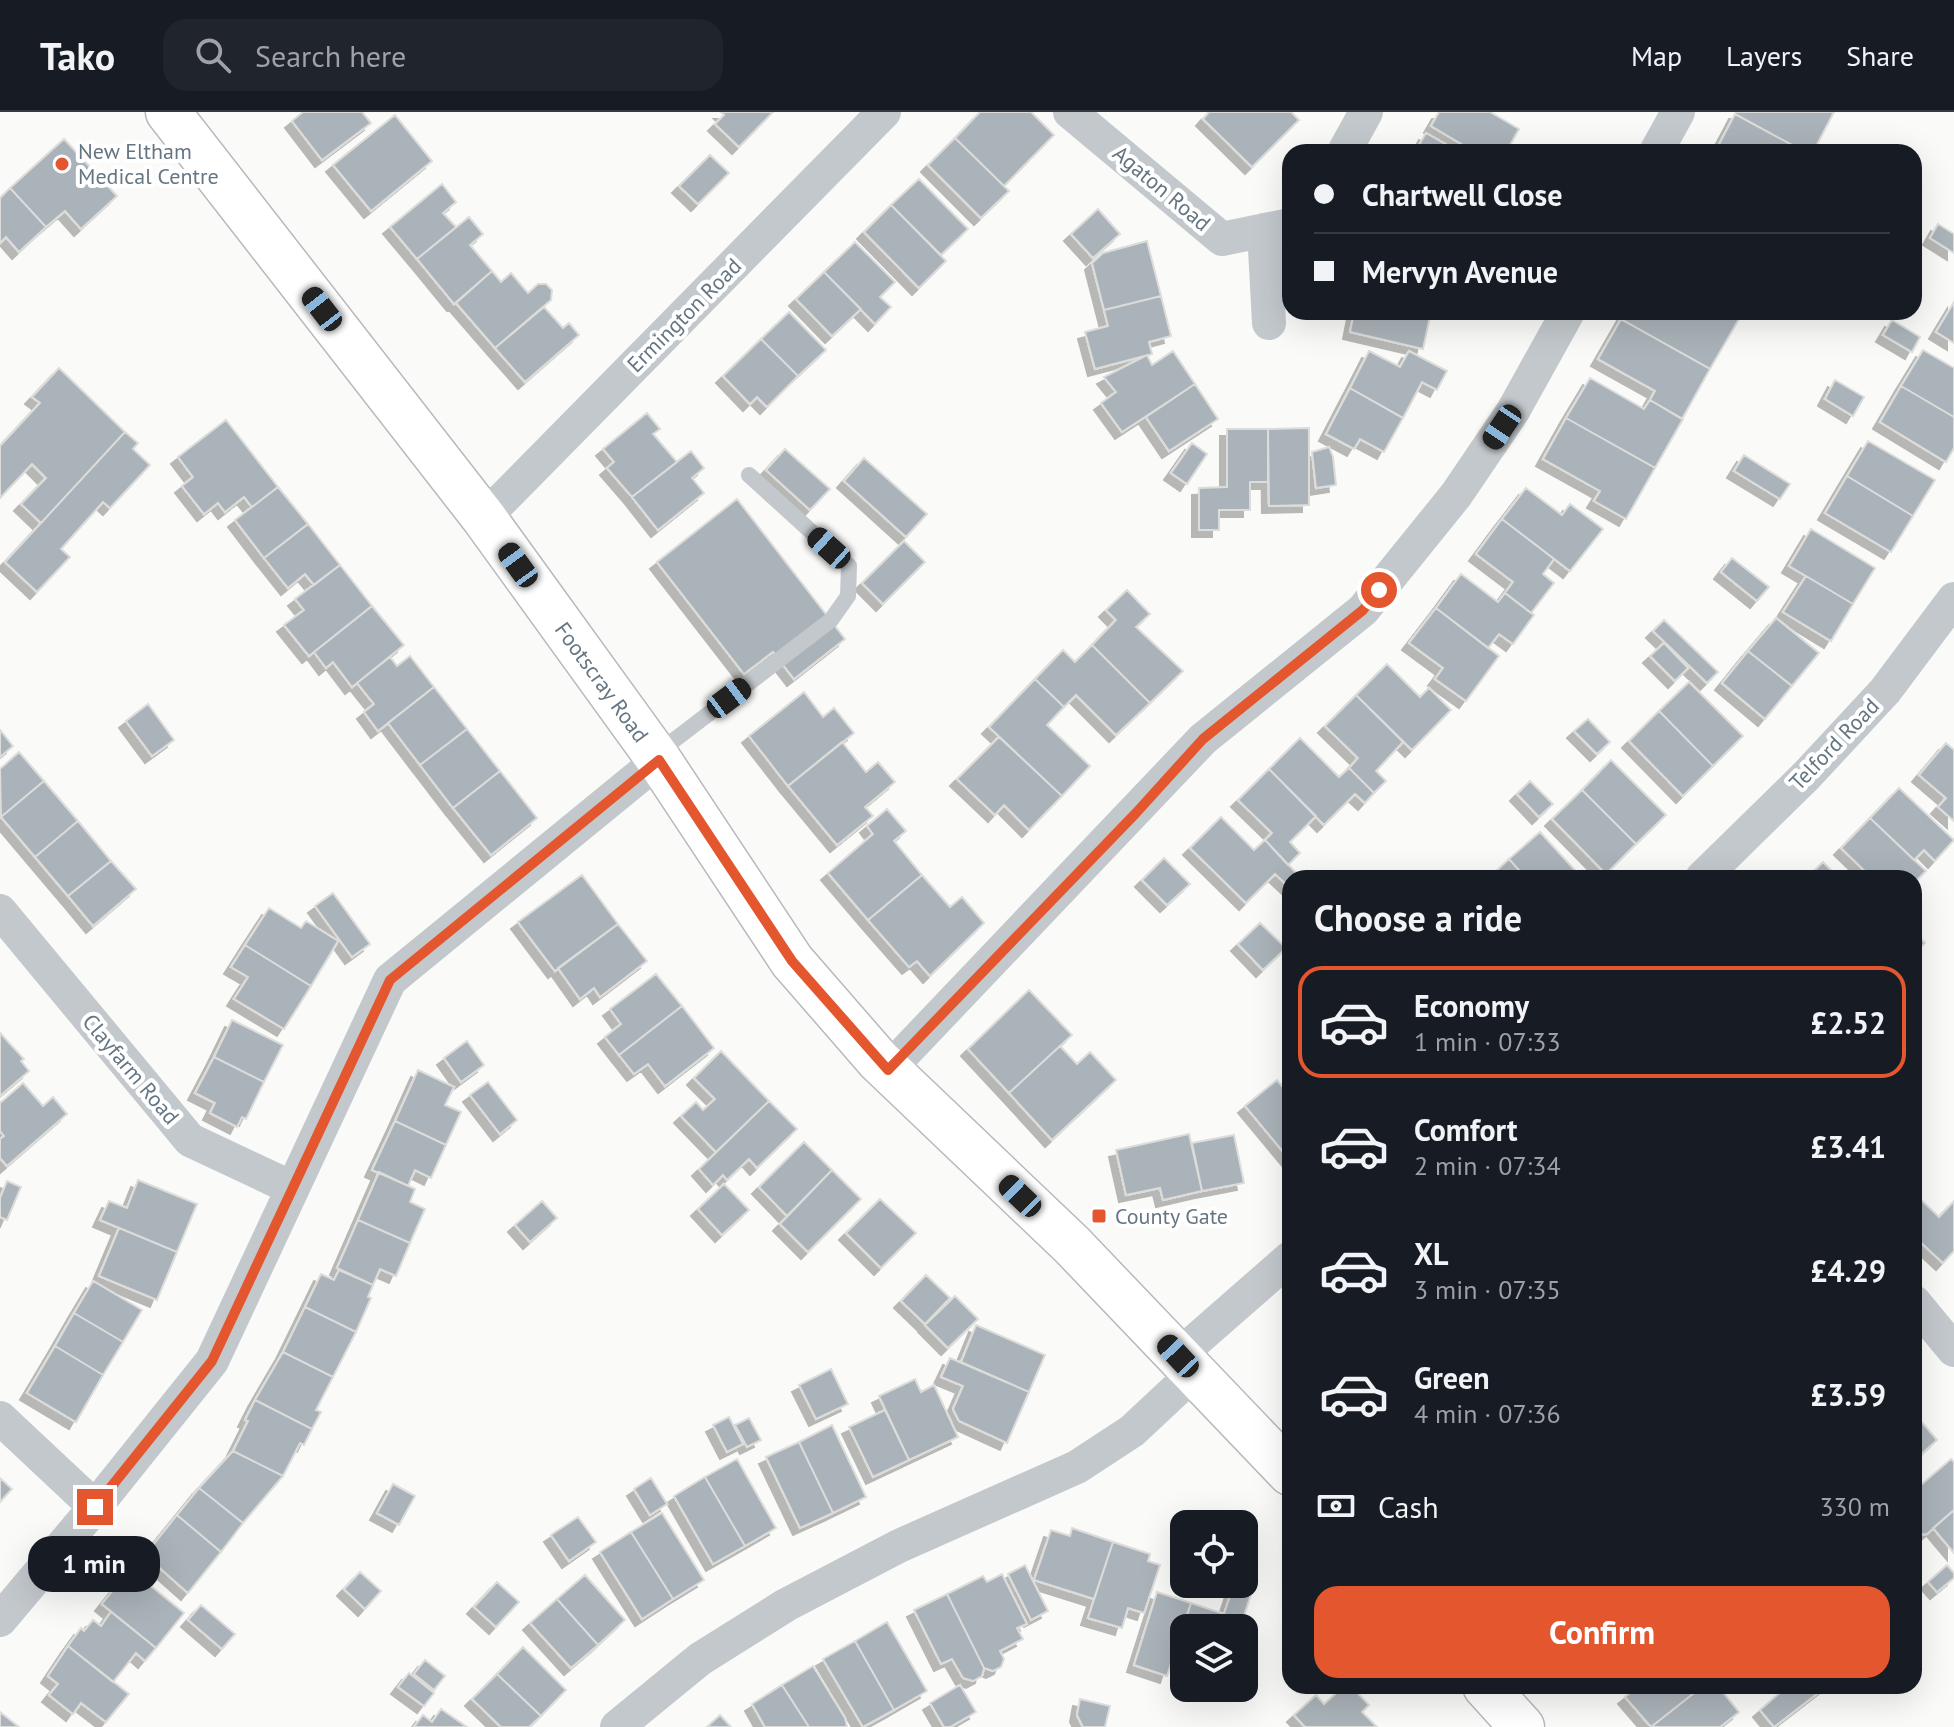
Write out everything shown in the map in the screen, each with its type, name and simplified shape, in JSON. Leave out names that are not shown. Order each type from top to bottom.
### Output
[{"type":"main road","name":"Footscray Road","points":[[168,112],[484,518],[656,758],[792,961],[888,1070],[1072,1245],[1282,1465]]},
{"type":"main road","points":[[1492,1694],[1522,1727]]},
{"type":"street","name":"Ermington Road","points":[[484,518],[884,112]]},
{"type":"street","name":"Agaton Road","points":[[1070,112],[1222,239],[1277,228],[1269,323]]},
{"type":"street","points":[[1348,144],[1366,112]]},
{"type":"street","points":[[1660,144],[1678,112]]},
{"type":"street","points":[[888,1070],[1136,813],[1203,739],[1363,610],[1456,495],[1513,411],[1564,320]]},
{"type":"street","name":"Telford Road","points":[[1710,870],[1807,775],[1885,691],[1954,599]]},
{"type":"street","points":[[0,1620],[212,1361],[390,980],[656,758]]},
{"type":"street","name":"Clayfarm Road","points":[[0,911],[190,1140],[292,1188]]},
{"type":"street","points":[[617,1727],[700,1659],[786,1605],[899,1546],[1077,1467],[1132,1431],[1186,1365],[1282,1266]]},
{"type":"street","points":[[1922,1312],[1954,1350]]},
{"type":"street","points":[[0,1418],[95,1507]]},
{"type":"lane","points":[[656,758],[831,620],[848,596],[849,566],[749,475]]},
{"type":"building","points":[[303,112],[362,112],[371,123],[322,160],[292,121]]},
{"type":"building","points":[[721,112],[773,112],[739,147],[715,124],[724,115]]},
{"type":"building","points":[[980,112],[1031,112],[1054,135],[1004,186],[955,138]]},
{"type":"building","points":[[1209,112],[1291,112],[1299,120],[1252,167],[1203,119]]},
{"type":"building","points":[[1439,112],[1490,112],[1519,129],[1511,144],[1461,144],[1431,126]]},
{"type":"building","points":[[1834,112],[1817,144],[1790,144],[1735,114]]},
{"type":"building","points":[[1735,114],[1790,144],[1719,144]]},
{"type":"building","points":[[395,115],[432,161],[371,211],[333,165]]},
{"type":"building","points":[[1426,133],[1445,144],[1420,144]]},
{"type":"building","points":[[955,138],[1009,191],[981,218],[928,165]]},
{"type":"building","name":"New Eltham Medical Centre","points":[[64,139],[117,196],[81,229],[65,211],[46,227],[10,188]]},
{"type":"building","points":[[710,155],[729,173],[698,204],[679,186]]},
{"type":"building","points":[[919,179],[968,229],[941,255],[891,205]]},
{"type":"building","points":[[442,184],[456,202],[443,213],[456,227],[417,259],[390,227]]},
{"type":"building","points":[[10,188],[46,227],[19,252],[6,237],[0,243],[0,198]]},
{"type":"building","points":[[891,205],[946,261],[919,288],[864,232]]},
{"type":"building","points":[[1098,209],[1120,234],[1093,258],[1071,234]]},
{"type":"building","points":[[469,217],[483,234],[470,245],[492,271],[454,304],[417,259]]},
{"type":"building","points":[[1938,224],[1954,234],[1954,253],[1930,238]]},
{"type":"building","points":[[1147,241],[1161,296],[1104,310],[1092,263],[1103,253]]},
{"type":"building","points":[[855,242],[895,282],[880,297],[891,307],[875,324],[824,272]]},
{"type":"building","points":[[492,271],[501,282],[511,273],[528,293],[538,284],[546,284],[552,290],[551,300],[495,348],[456,303]]},
{"type":"building","points":[[824,272],[861,309],[832,336],[796,299]]},
{"type":"building","points":[[1161,296],[1171,336],[1149,342],[1152,354],[1095,369],[1085,332],[1108,326],[1104,310]]},
{"type":"building","points":[[1954,302],[1954,343],[1936,332]]},
{"type":"building","points":[[544,307],[563,328],[569,323],[579,335],[525,382],[495,348]]},
{"type":"building","points":[[789,312],[826,350],[798,376],[761,339]]},
{"type":"building","points":[[1352,320],[1429,320],[1423,349],[1350,332]]},
{"type":"building","points":[[1623,320],[1738,320],[1710,369]]},
{"type":"building","points":[[1623,320],[1710,369],[1682,419],[1650,400],[1655,391],[1598,359]]},
{"type":"building","points":[[1892,320],[1920,337],[1912,352],[1883,335]]},
{"type":"building","points":[[761,339],[798,376],[767,407],[757,397],[750,404],[723,376]]},
{"type":"building","points":[[1923,350],[1954,368],[1954,417],[1901,386]]},
{"type":"building","points":[[1173,351],[1195,384],[1122,432],[1101,403],[1116,392],[1104,377],[1147,355],[1152,365]]},
{"type":"building","points":[[1369,351],[1400,367],[1409,351],[1447,371],[1437,390],[1422,382],[1403,418],[1350,388]]},
{"type":"building","points":[[59,368],[125,432],[41,523],[21,504],[46,478],[32,464],[0,498],[0,446],[40,403],[32,397]]},
{"type":"building","points":[[1590,378],[1644,409],[1650,400],[1683,419],[1655,468],[1566,418]]},
{"type":"building","points":[[1835,380],[1864,397],[1853,416],[1825,399]]},
{"type":"building","points":[[1195,384],[1218,419],[1169,451],[1146,417]]},
{"type":"building","points":[[1901,386],[1954,417],[1954,448],[1946,462],[1880,422]]},
{"type":"building","points":[[1350,388],[1403,418],[1384,452],[1360,439],[1354,449],[1326,434]]},
{"type":"building","points":[[647,413],[660,429],[653,434],[677,462],[632,497],[607,468],[614,462],[603,449]]},
{"type":"building","points":[[1566,418],[1655,468],[1626,519],[1594,501],[1600,491],[1543,459]]},
{"type":"building","points":[[226,420],[278,487],[252,507],[244,497],[225,512],[218,503],[204,514],[182,486],[193,477],[178,457]]},
{"type":"building","points":[[1309,428],[1309,505],[1269,506],[1268,429]]},
{"type":"building","points":[[1227,429],[1268,429],[1268,482],[1250,482],[1250,510],[1219,510],[1219,530],[1199,530],[1199,488],[1227,487]]},
{"type":"building","points":[[125,432],[138,443],[133,449],[150,465],[110,508],[103,502],[61,549],[70,557],[37,592],[5,562]]},
{"type":"building","points":[[1868,441],[1935,480],[1913,516],[1847,476]]},
{"type":"building","points":[[1192,443],[1207,454],[1187,484],[1171,473]]},
{"type":"building","points":[[1329,447],[1336,485],[1316,488],[1312,452]]},
{"type":"building","points":[[785,449],[830,489],[810,510],[766,470]]},
{"type":"building","points":[[691,451],[704,468],[692,478],[704,493],[658,530],[632,497]]},
{"type":"building","points":[[1744,455],[1790,484],[1780,499],[1734,471]]},
{"type":"building","points":[[864,458],[927,514],[906,537],[844,481]]},
{"type":"building","points":[[1847,476],[1913,516],[1891,552],[1825,513]]},
{"type":"building","points":[[278,487],[308,524],[264,558],[235,520]]},
{"type":"building","points":[[1526,488],[1562,515],[1570,504],[1603,529],[1570,571],[1502,519]]},
{"type":"building","points":[[737,499],[845,639],[794,679],[773,652],[744,674],[657,562]]},
{"type":"building","points":[[1502,519],[1554,559],[1543,574],[1554,583],[1531,613],[1505,593],[1513,582],[1476,554]]},
{"type":"building","points":[[308,524],[340,565],[314,585],[305,574],[288,588],[264,558]]},
{"type":"building","points":[[1811,529],[1875,568],[1853,604],[1789,566]]},
{"type":"building","points":[[904,541],[925,562],[883,604],[862,583]]},
{"type":"building","points":[[1732,558],[1769,587],[1757,601],[1721,572]]},
{"type":"building","points":[[340,565],[372,606],[309,656],[284,625],[304,610],[295,599]]},
{"type":"building","points":[[1461,574],[1498,602],[1505,593],[1534,615],[1513,644],[1499,634],[1488,648],[1436,608]]},
{"type":"building","points":[[1806,576],[1853,604],[1831,641],[1783,612]]},
{"type":"building","points":[[1127,590],[1150,614],[1136,627],[1183,671],[1150,703],[1092,645],[1116,620],[1106,610]]},
{"type":"building","points":[[372,606],[404,645],[352,687],[333,662],[326,668],[314,652]]},
{"type":"building","points":[[1436,608],[1499,656],[1466,701],[1435,679],[1443,668],[1409,643]]},
{"type":"building","points":[[1776,618],[1819,653],[1792,686],[1748,651]]},
{"type":"building","points":[[1664,620],[1718,672],[1707,683],[1653,631]]},
{"type":"building","points":[[1664,643],[1688,668],[1675,681],[1650,656]]},
{"type":"building","points":[[1092,645],[1150,703],[1116,735],[1076,695],[1064,707],[1035,679],[1063,650],[1075,662]]},
{"type":"building","points":[[1748,651],[1792,686],[1765,719],[1722,683]]},
{"type":"building","points":[[410,656],[434,687],[378,731],[364,712],[374,704],[357,683],[390,657],[397,666]]},
{"type":"building","points":[[1387,664],[1420,697],[1429,688],[1451,710],[1412,750],[1356,695]]},
{"type":"building","points":[[1035,679],[1064,707],[1047,725],[1090,766],[1062,796],[989,727]]},
{"type":"building","points":[[1689,682],[1743,736],[1713,766],[1659,711]]},
{"type":"building","points":[[434,687],[467,729],[420,765],[388,723]]},
{"type":"building","points":[[804,692],[823,717],[834,708],[854,733],[788,786],[749,736]]},
{"type":"building","points":[[1356,695],[1403,742],[1376,771],[1386,781],[1374,793],[1349,768],[1358,758],[1325,726]]},
{"type":"building","points":[[148,704],[174,740],[152,756],[126,721]]},
{"type":"building","points":[[1659,711],[1713,766],[1683,796],[1629,741]]},
{"type":"building","points":[[1588,719],[1610,742],[1597,754],[1574,731]]},
{"type":"building","points":[[467,729],[500,771],[453,808],[420,765]]},
{"type":"building","points":[[0,730],[13,746],[0,757]]},
{"type":"building","points":[[999,737],[1062,796],[1029,830],[1004,805],[995,815],[957,779]]},
{"type":"building","points":[[1300,738],[1339,777],[1349,768],[1374,793],[1365,803],[1355,794],[1324,825],[1269,769]]},
{"type":"building","points":[[842,742],[866,772],[878,762],[895,782],[865,807],[873,816],[837,845],[788,786]]},
{"type":"building","points":[[1946,743],[1954,750],[1954,821],[1938,807],[1946,798],[1919,775]]},
{"type":"building","points":[[19,752],[44,781],[1,817],[0,769]]},
{"type":"building","points":[[1611,760],[1666,815],[1636,844],[1582,790]]},
{"type":"building","points":[[1269,769],[1316,816],[1290,842],[1300,853],[1288,865],[1265,840],[1272,833],[1238,800]]},
{"type":"building","points":[[500,771],[537,818],[491,855],[453,808]]},
{"type":"building","points":[[44,781],[78,821],[35,857],[1,817]]},
{"type":"building","points":[[1530,781],[1553,804],[1539,817],[1517,794]]},
{"type":"building","points":[[1899,788],[1954,840],[1935,861],[1924,850],[1914,860],[1870,818]]},
{"type":"building","points":[[1582,790],[1636,844],[1610,870],[1602,870],[1552,819]]},
{"type":"building","points":[[887,809],[906,831],[894,841],[922,875],[868,920],[828,873],[873,834],[867,826]]},
{"type":"building","points":[[1221,817],[1254,850],[1265,840],[1293,870],[1282,870],[1282,881],[1275,874],[1246,903],[1190,848]]},
{"type":"building","points":[[1870,818],[1926,871],[1922,875],[1922,870],[1864,870],[1841,848]]},
{"type":"building","points":[[78,821],[111,861],[68,896],[35,857]]},
{"type":"building","points":[[1540,832],[1575,870],[1519,870],[1509,859]]},
{"type":"building","points":[[1164,858],[1190,884],[1167,905],[1142,880]]},
{"type":"building","points":[[1509,859],[1519,870],[1497,870]]},
{"type":"building","points":[[111,861],[136,889],[93,926],[68,896]]},
{"type":"building","points":[[1823,862],[1831,870],[1815,870]]},
{"type":"building","points":[[582,875],[618,924],[555,971],[518,922]]},
{"type":"building","points":[[922,875],[950,907],[962,897],[984,923],[930,976],[917,961],[909,967],[868,920]]},
{"type":"building","points":[[333,893],[370,944],[352,957],[315,906]]},
{"type":"building","points":[[269,908],[301,928],[306,921],[338,941],[311,986],[245,945]]},
{"type":"building","points":[[1260,923],[1282,944],[1282,952],[1263,970],[1238,944]]},
{"type":"building","points":[[618,924],[647,961],[600,997],[594,988],[580,999],[558,968]]},
{"type":"building","points":[[245,945],[311,986],[284,1029],[234,999],[248,977],[231,967]]},
{"type":"building","points":[[656,974],[682,1006],[619,1055],[605,1037],[621,1024],[610,1009]]},
{"type":"building","points":[[1029,990],[1072,1035],[1009,1093],[968,1049]]},
{"type":"building","points":[[682,1006],[714,1048],[665,1086],[648,1064],[634,1074],[619,1055]]},
{"type":"building","points":[[232,1020],[283,1045],[264,1082],[214,1057]]},
{"type":"building","points":[[0,1033],[24,1059],[21,1061],[29,1071],[0,1096]]},
{"type":"building","points":[[467,1041],[484,1065],[461,1082],[444,1058]]},
{"type":"building","points":[[1060,1046],[1077,1064],[1090,1052],[1116,1080],[1052,1140],[1009,1093]]},
{"type":"building","points":[[721,1051],[769,1101],[716,1152],[681,1116],[696,1102],[703,1110],[715,1099],[694,1078]]},
{"type":"building","points":[[214,1057],[264,1082],[246,1119],[242,1117],[237,1127],[210,1113],[215,1103],[195,1093]]},
{"type":"building","points":[[418,1070],[454,1087],[445,1105],[461,1112],[446,1145],[395,1121]]},
{"type":"building","points":[[1277,1080],[1282,1086],[1282,1150],[1245,1106]]},
{"type":"building","points":[[488,1082],[517,1120],[500,1134],[470,1095]]},
{"type":"building","points":[[23,1083],[43,1106],[53,1097],[67,1114],[7,1166],[0,1158],[0,1139],[4,1136],[0,1131],[0,1103]]},
{"type":"building","points":[[769,1101],[797,1129],[757,1168],[749,1159],[727,1180],[723,1175],[713,1185],[699,1169]]},
{"type":"building","points":[[395,1121],[446,1145],[431,1178],[415,1170],[408,1186],[372,1170]]},
{"type":"building","points":[[1189,1134],[1202,1191],[1163,1200],[1160,1188],[1126,1195],[1116,1150]]},
{"type":"building","points":[[1234,1135],[1244,1183],[1202,1191],[1192,1143]]},
{"type":"building","points":[[804,1142],[832,1170],[787,1216],[759,1187]]},
{"type":"building","points":[[832,1170],[861,1199],[808,1252],[780,1224]]},
{"type":"building","points":[[379,1172],[415,1189],[410,1202],[425,1209],[410,1243],[358,1220]]},
{"type":"building","points":[[138,1180],[197,1204],[177,1252],[100,1220],[109,1201],[127,1208]]},
{"type":"building","points":[[7,1181],[21,1187],[7,1220],[0,1217],[0,1198]]},
{"type":"building","points":[[724,1184],[749,1210],[722,1235],[698,1209]]},
{"type":"building","points":[[880,1199],[916,1233],[881,1268],[846,1233]]},
{"type":"building","points":[[542,1201],[557,1218],[530,1242],[515,1225]]},
{"type":"building","points":[[1922,1201],[1939,1217],[1954,1201],[1954,1251],[1943,1263],[1922,1243]]},
{"type":"building","points":[[358,1220],[410,1243],[396,1276],[380,1269],[373,1285],[337,1268]]},
{"type":"building","points":[[119,1228],[177,1252],[157,1300],[99,1276]]},
{"type":"building","points":[[339,1270],[373,1285],[368,1297],[371,1298],[356,1332],[305,1307],[321,1274],[334,1280]]},
{"type":"building","points":[[926,1275],[950,1298],[925,1324],[901,1301]]},
{"type":"building","points":[[93,1281],[142,1310],[123,1342],[74,1313]]},
{"type":"building","points":[[955,1296],[978,1319],[948,1348],[925,1325]]},
{"type":"building","points":[[305,1307],[356,1332],[333,1377],[283,1352]]},
{"type":"building","points":[[74,1313],[123,1342],[103,1375],[55,1346]]},
{"type":"building","points":[[976,1325],[1045,1355],[1029,1392],[961,1362]]},
{"type":"building","points":[[55,1346],[103,1375],[76,1422],[27,1393]]},
{"type":"building","points":[[283,1352],[333,1377],[316,1410],[321,1412],[312,1429],[255,1400]]},
{"type":"building","points":[[950,1358],[1029,1392],[1007,1443],[959,1421],[953,1409],[963,1386],[941,1377]]},
{"type":"building","points":[[831,1369],[848,1404],[816,1419],[799,1385]]},
{"type":"building","points":[[915,1379],[921,1392],[934,1385],[958,1437],[909,1460],[879,1396]]},
{"type":"building","points":[[255,1400],[312,1429],[304,1445],[300,1443],[283,1476],[233,1451]]},
{"type":"building","points":[[885,1410],[909,1460],[873,1477],[849,1427]]},
{"type":"building","points":[[729,1417],[743,1444],[727,1452],[713,1425]]},
{"type":"building","points":[[749,1418],[761,1440],[747,1447],[735,1425]]},
{"type":"building","points":[[1922,1422],[1937,1440],[1922,1454]]},
{"type":"building","points":[[832,1425],[866,1497],[833,1513],[799,1442]]},
{"type":"building","points":[[799,1442],[833,1513],[800,1528],[766,1457]]},
{"type":"building","points":[[233,1451],[283,1476],[243,1523],[199,1488]]},
{"type":"building","points":[[737,1459],[776,1528],[745,1546],[705,1477]]},
{"type":"building","points":[[1951,1459],[1954,1462],[1954,1510],[1927,1534],[1922,1534],[1922,1484]]},
{"type":"building","points":[[705,1477],[745,1546],[713,1564],[674,1496]]},
{"type":"building","points":[[0,1478],[12,1489],[0,1502]]},
{"type":"building","points":[[651,1478],[667,1504],[650,1515],[634,1489]]},
{"type":"building","points":[[393,1484],[415,1496],[399,1525],[377,1513]]},
{"type":"building","points":[[199,1488],[243,1523],[221,1552],[177,1515]]},
{"type":"building","points":[[1954,1510],[1954,1553],[1933,1528]]},
{"type":"building","points":[[662,1513],[704,1580],[673,1599],[631,1532]]},
{"type":"building","points":[[177,1515],[221,1552],[188,1593],[145,1555]]},
{"type":"building","points":[[578,1517],[596,1542],[569,1561],[551,1535]]},
{"type":"building","points":[[1072,1528],[1113,1542],[1094,1599],[1034,1580],[1051,1530],[1070,1536]]},
{"type":"building","points":[[631,1532],[673,1599],[642,1619],[600,1552]]},
{"type":"building","points":[[1113,1542],[1150,1554],[1148,1561],[1160,1565],[1144,1613],[1128,1608],[1122,1628],[1088,1618]]},
{"type":"building","points":[[1025,1565],[1048,1611],[1031,1620],[1008,1574]]},
{"type":"building","points":[[1947,1565],[1954,1578],[1937,1592],[1928,1582]]},
{"type":"building","points":[[130,1569],[184,1613],[156,1648],[102,1604]]},
{"type":"building","points":[[360,1572],[381,1591],[365,1609],[344,1589]]},
{"type":"building","points":[[1002,1574],[1027,1624],[1017,1628],[1023,1639],[1000,1651],[1004,1659],[1001,1667],[993,1671],[984,1668],[947,1594],[983,1576],[987,1582]]},
{"type":"building","points":[[585,1575],[625,1620],[598,1645],[557,1599]]},
{"type":"building","points":[[497,1582],[519,1602],[496,1627],[474,1607]]},
{"type":"building","points":[[1157,1592],[1191,1603],[1187,1614],[1170,1614],[1170,1667],[1167,1676],[1134,1665]]},
{"type":"building","points":[[947,1594],[984,1668],[982,1676],[973,1681],[963,1678],[952,1659],[941,1664],[914,1610]]},
{"type":"building","points":[[1229,1598],[1250,1598],[1245,1614],[1224,1614]]},
{"type":"building","points":[[557,1599],[598,1645],[571,1668],[530,1623]]},
{"type":"building","points":[[1191,1603],[1224,1614],[1187,1614]]},
{"type":"building","points":[[201,1605],[235,1634],[222,1649],[188,1620]]},
{"type":"building","points":[[111,1612],[156,1648],[145,1661],[136,1653],[113,1682],[68,1646],[81,1628],[84,1631],[93,1620],[101,1626]]},
{"type":"building","points":[[887,1622],[927,1691],[894,1710],[855,1641]]},
{"type":"building","points":[[855,1641],[894,1710],[863,1727],[823,1659]]},
{"type":"building","points":[[68,1646],[129,1694],[106,1722],[81,1703],[73,1714],[49,1695],[58,1684],[48,1676]]},
{"type":"building","points":[[523,1647],[566,1690],[541,1716],[497,1674]]},
{"type":"building","points":[[425,1660],[445,1676],[434,1690],[414,1674]]},
{"type":"building","points":[[813,1666],[845,1718],[847,1727],[809,1727],[782,1685]]},
{"type":"building","points":[[409,1673],[434,1693],[424,1706],[398,1687]]},
{"type":"building","points":[[497,1674],[541,1716],[529,1727],[501,1727],[472,1699]]},
{"type":"building","points":[[782,1685],[809,1727],[765,1727],[752,1704]]},
{"type":"building","points":[[960,1685],[976,1712],[950,1727],[944,1727],[930,1703]]},
{"type":"building","points":[[1335,1694],[1359,1694],[1369,1705],[1362,1712],[1377,1727],[1305,1727],[1294,1715],[1316,1695],[1324,1704]]},
{"type":"building","points":[[1629,1694],[1693,1694],[1651,1727],[1625,1697]]},
{"type":"building","points":[[1693,1694],[1724,1694],[1739,1712],[1720,1727],[1651,1727]]},
{"type":"building","points":[[1779,1694],[1817,1694],[1774,1727],[1760,1710]]},
{"type":"building","points":[[1080,1699],[1110,1706],[1105,1727],[1083,1727],[1077,1715]]},
{"type":"building","points":[[441,1709],[467,1727],[414,1727],[423,1715],[432,1722]]},
{"type":"building","points":[[0,1712],[19,1727],[0,1727]]},
{"type":"building","points":[[720,1715],[731,1727],[707,1727]]},
{"type":"place","name":"New Eltham Medical Centre","points":[[62,164]]},
{"type":"place","name":"County Gate","points":[[1099,1216]]},
{"type":"route","points":[[95,1507],[212,1361],[390,980],[659,760],[792,961],[888,1070],[1136,813],[1203,739],[1363,610],[1379,590]]}]
